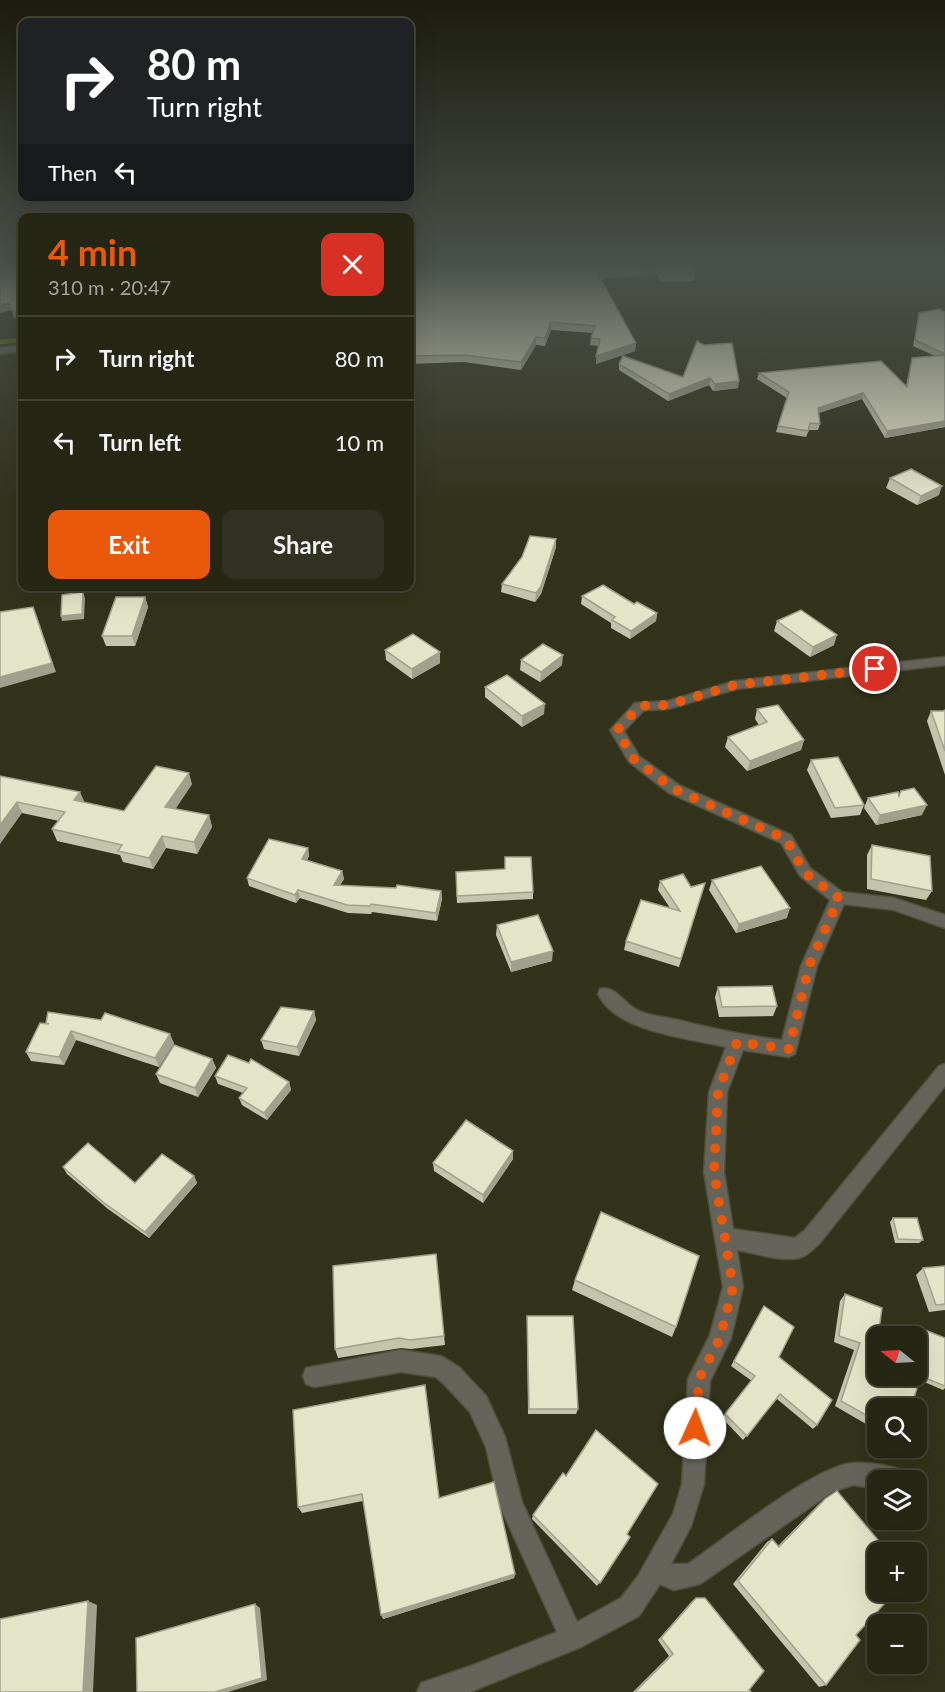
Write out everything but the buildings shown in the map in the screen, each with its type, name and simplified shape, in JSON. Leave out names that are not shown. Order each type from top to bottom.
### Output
[{"type":"street","points":[[0,351],[18,349]]},
{"type":"street","points":[[945,661],[735,685],[668,705],[640,706],[617,730],[634,759],[674,789],[786,839],[805,873],[839,898],[904,905],[945,922]]},
{"type":"street","points":[[606,994],[618,1008],[636,1018],[737,1042],[789,1049],[809,966],[839,898]]},
{"type":"street","points":[[430,1692],[471,1679],[572,1638],[630,1607],[656,1570],[683,1518],[693,1484],[699,1379],[720,1338],[733,1287],[727,1238],[714,1172],[718,1092],[737,1042]]},
{"type":"street","points":[[727,1238],[785,1248],[799,1248],[812,1237],[945,1072]]},
{"type":"street","points":[[314,1376],[401,1361],[441,1367],[451,1375],[478,1404],[497,1445],[511,1504],[572,1638]]},
{"type":"street","points":[[656,1570],[674,1578],[692,1576],[826,1482],[854,1474],[867,1476]]},
{"type":"route","points":[[695,1428],[699,1379],[720,1338],[733,1287],[727,1238],[714,1172],[718,1092],[737,1042],[789,1049],[809,966],[839,898],[805,873],[786,839],[674,789],[634,759],[617,730],[640,706],[668,705],[735,685],[875,669]]}]
